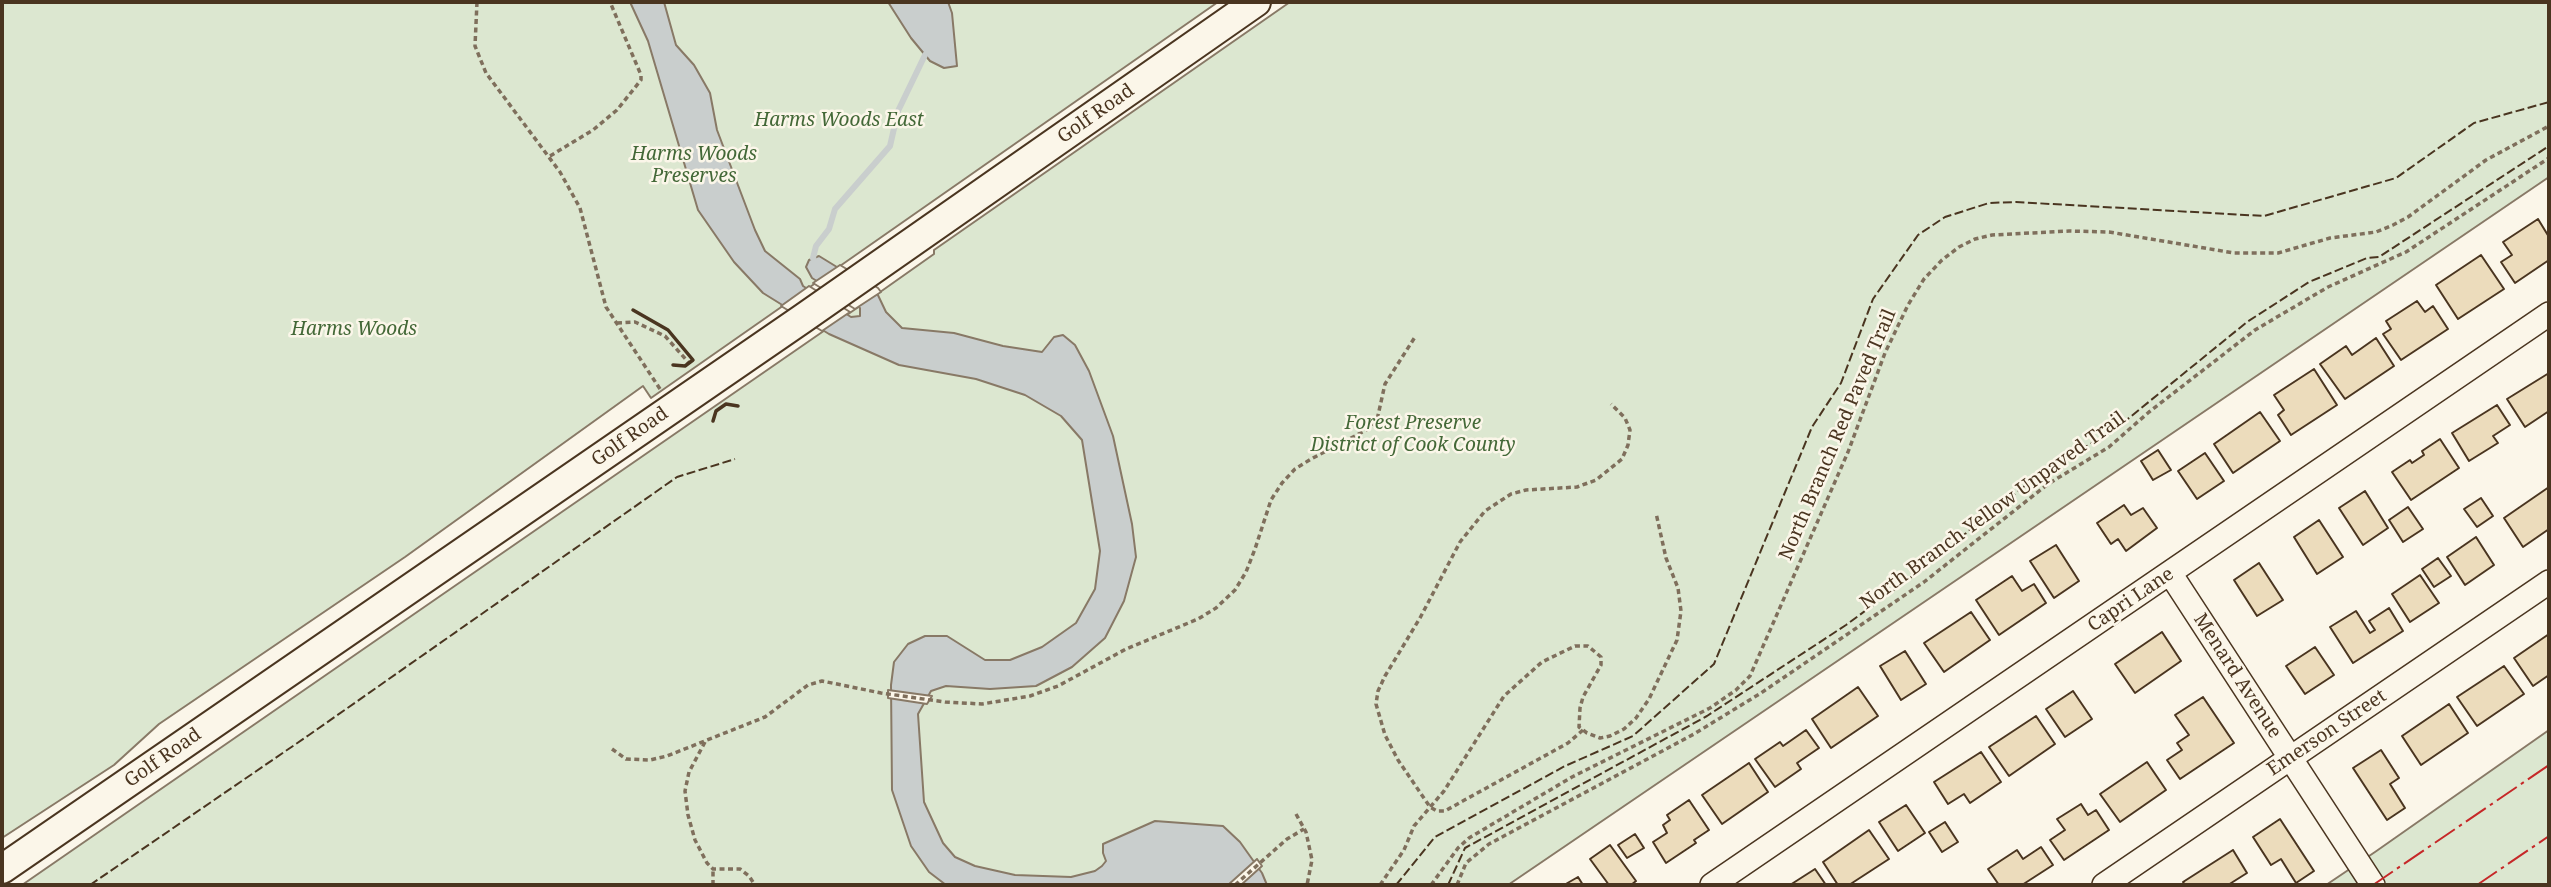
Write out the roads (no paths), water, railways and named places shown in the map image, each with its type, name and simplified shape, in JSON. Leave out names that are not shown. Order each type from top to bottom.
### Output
[{"type":"main road","name":"Golf Road","points":[[2,869],[802,319],[1256,2]]},
{"type":"street","name":"Capri Lane","points":[[1712,885],[2549,314]]},
{"type":"street","name":"Menard Avenue","points":[[2171,573],[2373,885]]},
{"type":"street","name":"Emerson Street","points":[[2105,885],[2549,582]]},
{"type":"waterway","points":[[813,258],[816,246],[829,229],[835,209],[890,146],[898,111],[925,55]]},
{"type":"park label","name":"Harms Woods East","points":[[839,121]]},
{"type":"park label","name":"Harms Woods Preserves","points":[[694,166]]},
{"type":"park label","name":"Harms Woods","points":[[354,330]]},
{"type":"park label","name":"Forest Preserve District of Cook County","points":[[1413,435]]}]
